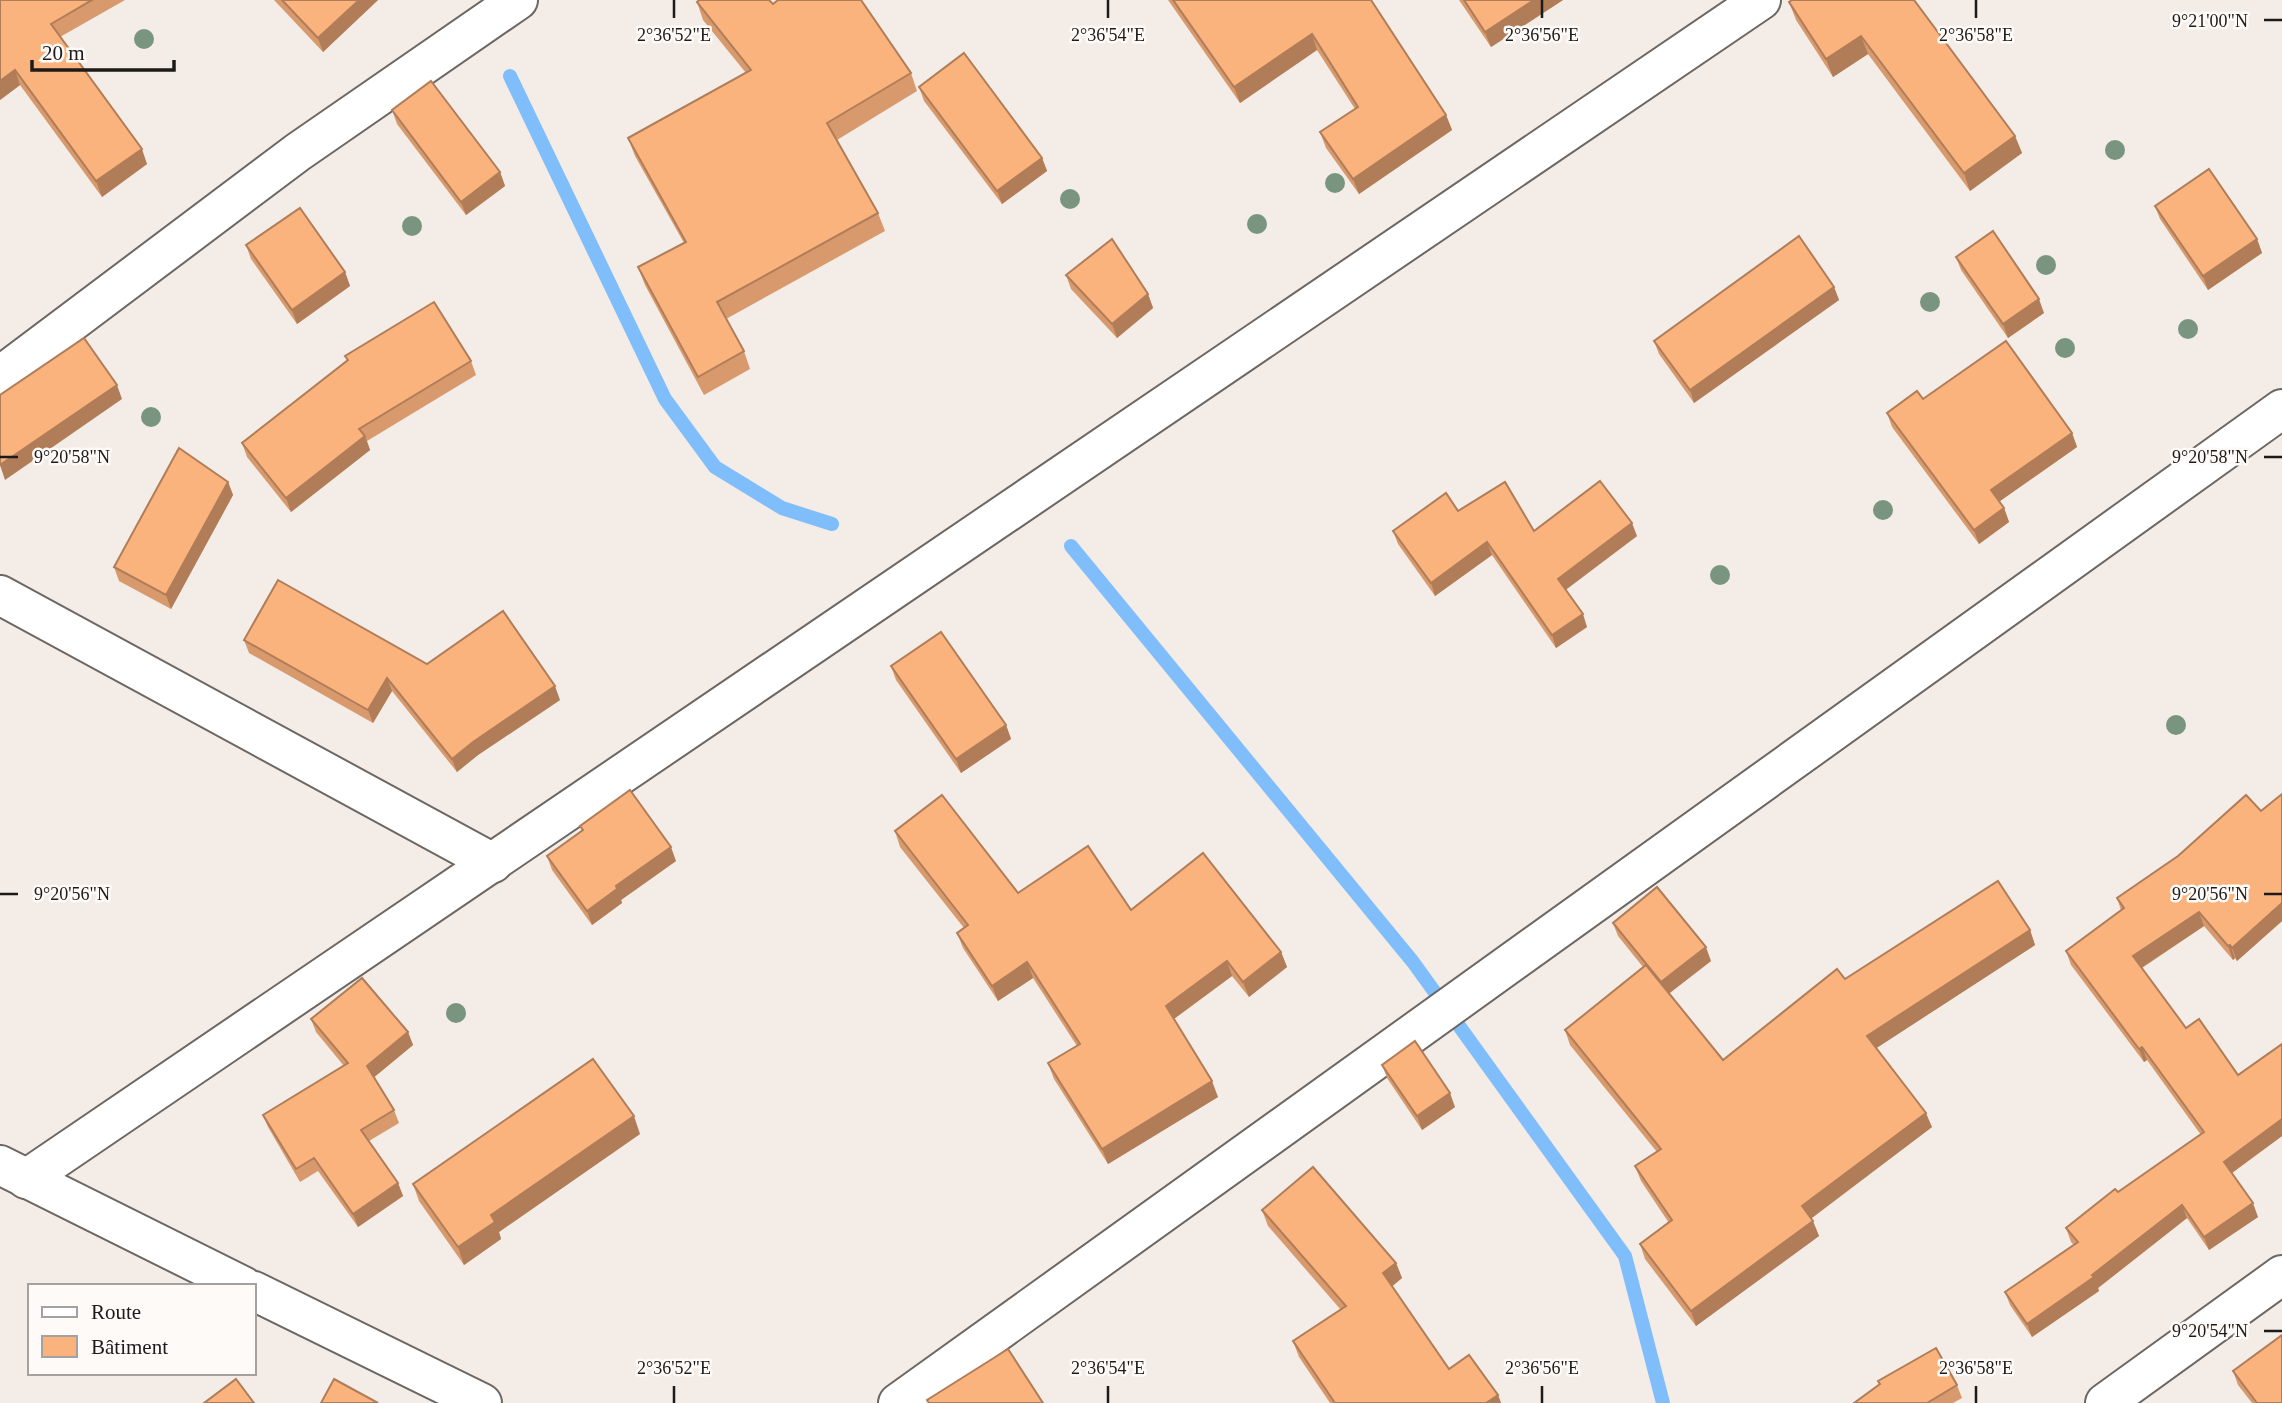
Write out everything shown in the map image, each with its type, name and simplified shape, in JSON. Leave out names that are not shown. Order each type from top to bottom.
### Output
[{"type":"street","points":[[0,376],[298,152],[518,0]]},
{"type":"street","points":[[13,1172],[493,863],[1761,0]]},
{"type":"street","points":[[898,1403],[2282,409]]},
{"type":"street","points":[[0,595],[493,863]]},
{"type":"street","points":[[13,1172],[239,1284]]},
{"type":"street","points":[[2105,1403],[2282,1275]]},
{"type":"street","points":[[256,1292],[482,1403]]},
{"type":"building","points":[[0,0],[92,0],[51,24],[142,149],[96,181],[15,70],[0,81]]},
{"type":"building","points":[[282,0],[359,0],[318,38]]},
{"type":"building","points":[[769,0],[773,4],[778,0],[861,0],[911,73],[827,123],[878,213],[717,302],[744,351],[698,377],[638,267],[686,242],[628,138],[751,70],[697,2]]},
{"type":"building","points":[[1173,0],[1371,0],[1446,115],[1353,179],[1320,132],[1358,107],[1312,34],[1234,87]]},
{"type":"building","points":[[1464,0],[1534,0],[1485,32]]},
{"type":"building","points":[[1914,0],[2015,136],[1964,173],[1861,36],[1826,59],[1789,2]]},
{"type":"building","points":[[964,53],[1042,158],[997,191],[919,87]]},
{"type":"building","points":[[431,81],[500,172],[461,202],[392,110]]},
{"type":"building","points":[[2209,169],[2257,239],[2203,276],[2155,206]]},
{"type":"building","points":[[300,208],[345,272],[292,310],[246,245]]},
{"type":"building","points":[[1993,231],[2039,299],[2003,324],[1956,257]]},
{"type":"building","points":[[1799,236],[1834,287],[1690,390],[1654,341]]},
{"type":"building","points":[[1112,239],[1148,294],[1112,324],[1066,275]]},
{"type":"building","points":[[434,302],[471,361],[359,429],[365,436],[286,498],[242,443],[348,360],[345,356]]},
{"type":"building","points":[[84,338],[117,385],[0,465],[0,395]]},
{"type":"building","points":[[2006,341],[2072,433],[1991,490],[2004,508],[1974,530],[1887,413],[1917,391],[1923,399]]},
{"type":"building","points":[[179,448],[228,482],[166,595],[114,567]]},
{"type":"building","points":[[1600,481],[1632,523],[1558,579],[1583,614],[1552,635],[1487,542],[1431,583],[1393,531],[1446,493],[1458,511],[1505,482],[1534,531]]},
{"type":"building","points":[[278,580],[427,664],[503,611],[555,686],[452,759],[387,678],[368,710],[244,640]]},
{"type":"building","points":[[941,632],[1006,725],[956,759],[891,666]]},
{"type":"building","points":[[630,790],[671,847],[616,886],[617,889],[587,911],[547,856],[583,830],[580,826]]},
{"type":"building","points":[[2282,794],[2282,903],[2232,948],[2199,912],[2133,956],[2186,1028],[2199,1019],[2238,1075],[2282,1044],[2282,1119],[2224,1162],[2253,1203],[2204,1237],[2182,1205],[2092,1275],[2094,1277],[2027,1324],[2005,1292],[2078,1242],[2066,1228],[2115,1189],[2118,1192],[2204,1132],[2142,1047],[2139,1049],[2066,951],[2124,908],[2117,898],[2178,856],[2246,795],[2261,811]]},
{"type":"building","points":[[942,795],[1018,893],[1088,846],[1131,910],[1203,853],[1281,952],[1243,982],[1227,961],[1166,1006],[1212,1081],[1102,1149],[1048,1063],[1080,1044],[1027,962],[992,986],[957,933],[968,925],[895,831]]},
{"type":"building","points":[[1998,881],[2030,930],[1867,1036],[1926,1113],[1802,1206],[1813,1221],[1691,1311],[1640,1244],[1672,1220],[1635,1166],[1661,1149],[1565,1030],[1646,965],[1723,1060],[1837,969],[1845,979]]},
{"type":"building","points":[[1657,887],[1706,947],[1661,982],[1613,923]]},
{"type":"building","points":[[362,978],[408,1032],[367,1066],[394,1110],[361,1130],[398,1183],[353,1214],[314,1158],[296,1169],[263,1115],[348,1063],[311,1019]]},
{"type":"building","points":[[1415,1041],[1450,1093],[1417,1116],[1382,1065]]},
{"type":"building","points":[[593,1059],[634,1116],[491,1215],[495,1222],[458,1247],[413,1184]]},
{"type":"building","points":[[1313,1167],[1396,1263],[1383,1273],[1449,1369],[1469,1355],[1498,1395],[1486,1403],[1335,1403],[1293,1341],[1346,1306],[1262,1210]]},
{"type":"building","points":[[2282,1335],[2282,1403],[2257,1403],[2233,1371]]},
{"type":"building","points":[[1936,1348],[1957,1385],[1927,1403],[1854,1403],[1880,1384],[1878,1381]]},
{"type":"building","points":[[1008,1349],[1043,1403],[929,1403],[927,1400]]},
{"type":"building","points":[[236,1379],[254,1403],[204,1403]]},
{"type":"building","points":[[334,1379],[378,1403],[321,1403]]},
{"type":"waterway","points":[[510,76],[665,399],[715,467],[782,508],[832,524]]},
{"type":"waterway","points":[[1071,546],[1413,962],[1625,1256],[1663,1403]]}]
